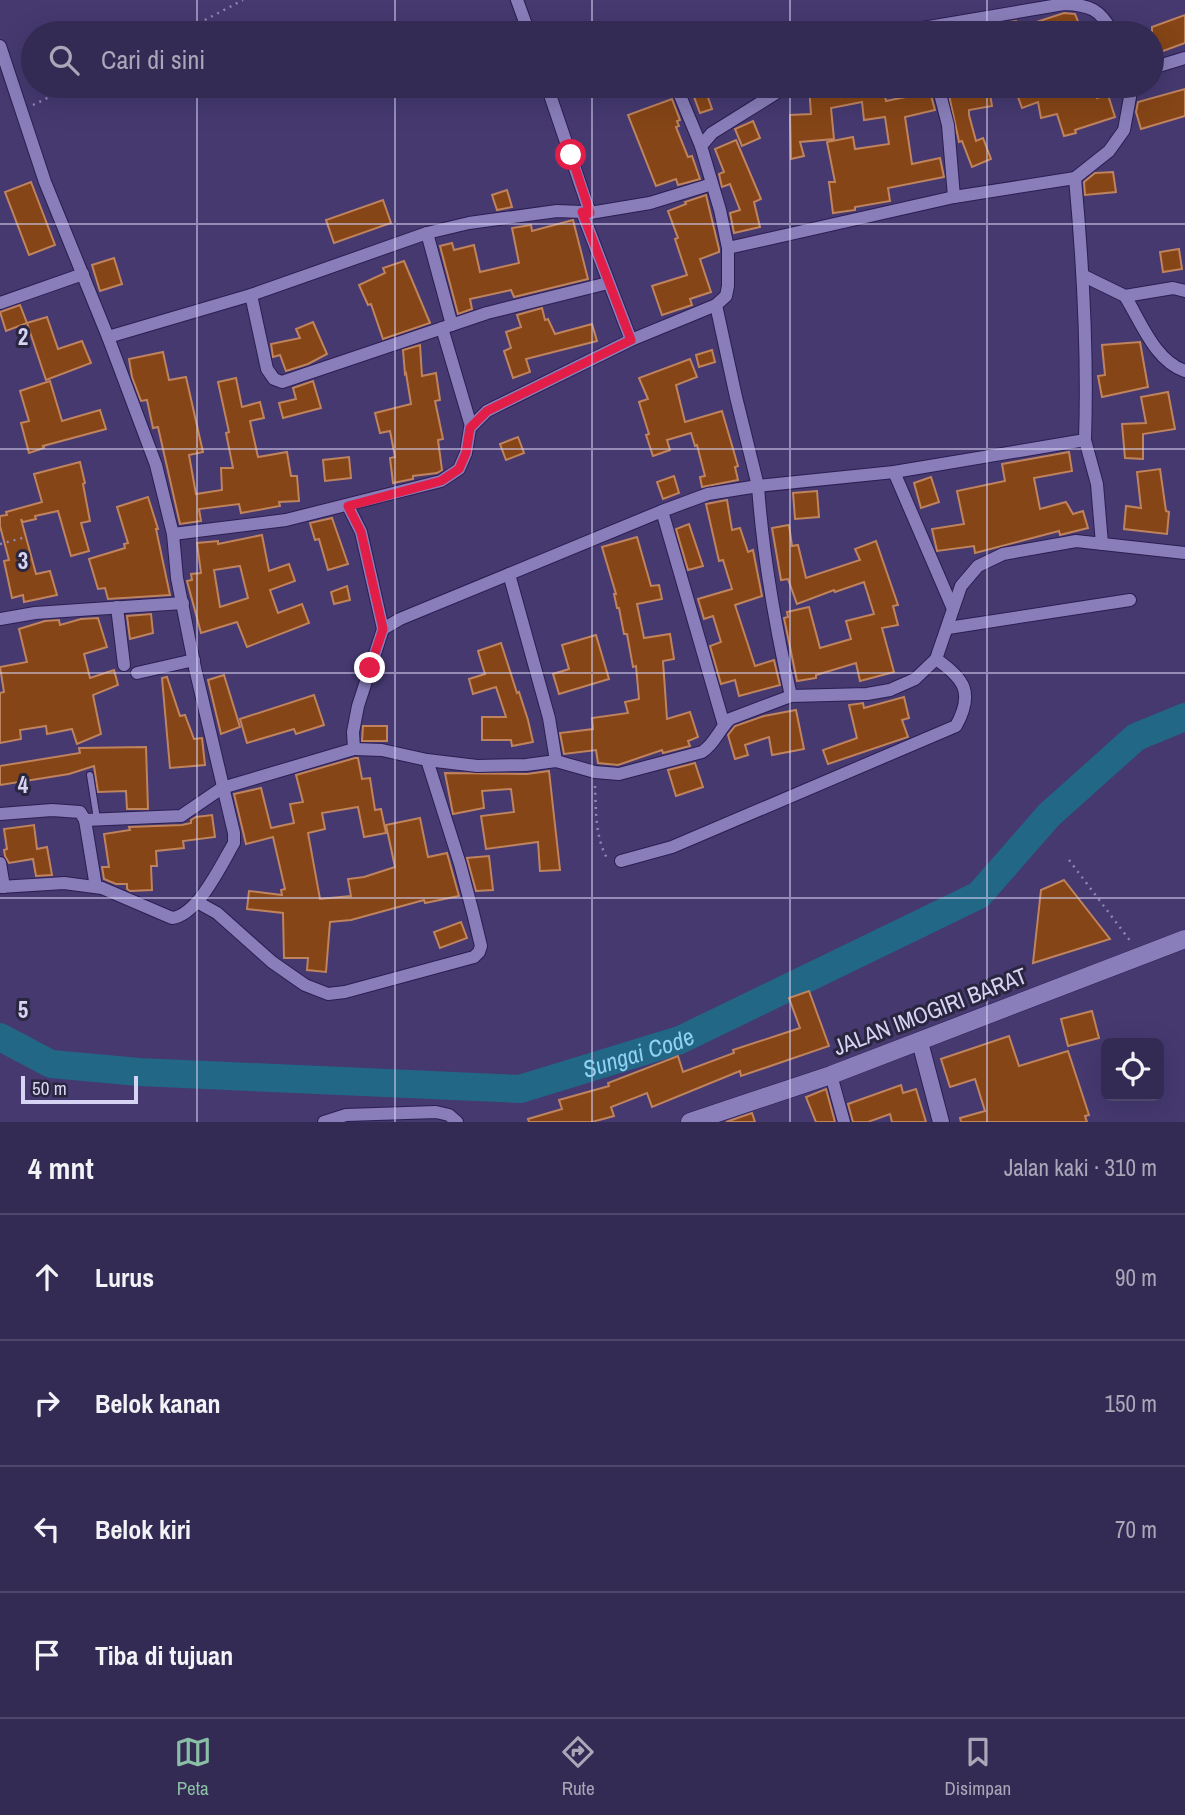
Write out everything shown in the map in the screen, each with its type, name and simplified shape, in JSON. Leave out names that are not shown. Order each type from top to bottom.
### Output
[{"type":"main road","name":"JALAN IMOGIRI BARAT","points":[[690,1122],[831,1075],[1185,939]]},
{"type":"street","points":[[517,0],[525,21]]},
{"type":"street","points":[[968,21],[1059,3],[1083,5],[1098,11],[1105,21]]},
{"type":"street","points":[[0,46],[45,182],[156,465],[173,534],[177,578],[232,823],[234,843],[197,902],[181,917],[172,918],[96,887],[65,883],[2,887],[0,863]]},
{"type":"street","points":[[1164,64],[1185,58]]},
{"type":"street","points":[[551,98],[608,283],[631,340]]},
{"type":"street","points":[[471,426],[487,411],[631,340],[716,305],[726,296],[728,248],[701,146],[681,98]]},
{"type":"street","points":[[701,146],[712,133],[768,98]]},
{"type":"street","points":[[941,98],[948,125],[954,197]]},
{"type":"street","points":[[728,248],[954,197],[1075,178],[1109,151],[1124,130],[1130,98]]},
{"type":"street","points":[[1075,178],[1084,276],[1087,380],[1085,440],[1097,484],[1102,544]]},
{"type":"street","points":[[108,337],[251,295],[427,233],[469,223],[557,211],[586,213],[650,203],[712,184]]},
{"type":"street","points":[[173,534],[286,520],[348,506],[441,481],[459,469],[466,453],[471,426],[427,233]]},
{"type":"street","points":[[0,303],[83,274]]},
{"type":"street","points":[[1084,276],[1125,296],[1159,353],[1172,367],[1185,371]]},
{"type":"street","points":[[251,295],[267,369],[274,379],[282,382],[447,327],[550,296],[608,283]]},
{"type":"street","points":[[1125,296],[1173,288],[1185,291]]},
{"type":"street","points":[[716,305],[758,486],[770,597],[791,696]]},
{"type":"street","points":[[383,629],[400,619],[708,494],[894,472],[1085,440]]},
{"type":"street","points":[[894,472],[953,609]]},
{"type":"street","points":[[348,506],[361,532],[383,629],[358,706],[353,732],[354,749]]},
{"type":"street","points":[[662,511],[724,724]]},
{"type":"street","points":[[0,814],[71,810],[80,812],[91,820],[181,816],[222,788],[354,749],[383,750],[426,760],[477,766],[556,761],[595,772],[619,774],[702,752],[712,744],[724,724],[735,716],[791,696],[867,694],[890,690],[915,679],[936,659],[961,586],[978,566],[1003,554],[1076,541],[1185,552]]},
{"type":"street","points":[[509,574],[549,718],[556,761]]},
{"type":"street","points":[[948,628],[1130,600]]},
{"type":"street","points":[[0,619],[35,613],[183,603]]},
{"type":"street","points":[[117,607],[124,664]]},
{"type":"street","points":[[621,861],[672,847],[956,726],[963,713],[965,689],[957,674],[936,659]]},
{"type":"street","points":[[137,673],[194,660]]},
{"type":"street","points":[[197,902],[217,913],[272,962],[305,985],[328,994],[345,992],[474,957],[481,946],[473,913],[426,760]]},
{"type":"street","points":[[91,820],[96,887]]},
{"type":"street","points":[[920,1042],[941,1122]]},
{"type":"street","points":[[831,1075],[844,1122]]},
{"type":"street","points":[[324,1122],[346,1115],[436,1112],[449,1115],[457,1122]]},
{"type":"lane","points":[[90,775],[91,820]]},
{"type":"path","points":[[203,21],[243,0]]},
{"type":"path","points":[[20,111],[47,98]]},
{"type":"path","points":[[0,544],[26,537]]},
{"type":"path","points":[[595,772],[596,817],[602,847],[608,860],[621,861]]},
{"type":"path","points":[[1069,860],[1142,956]]},
{"type":"building","points":[[1064,13],[1075,14],[1078,21],[1039,21]]},
{"type":"building","points":[[1185,15],[1185,43],[1164,51],[1164,23]]},
{"type":"building","points":[[1185,89],[1185,116],[1141,129],[1136,112],[1138,102],[1164,98],[1164,95]]},
{"type":"building","points":[[694,98],[708,98],[712,109],[700,113]]},
{"type":"building","points":[[810,98],[885,98],[886,101],[932,98],[935,110],[905,117],[912,164],[940,158],[944,177],[888,188],[890,201],[833,213],[829,182],[835,182],[827,142],[853,137],[855,149],[889,144],[885,117],[864,120],[862,102],[831,108],[834,139],[800,142],[804,156],[791,159],[790,115],[811,114]]},
{"type":"building","points":[[950,98],[991,98],[992,106],[969,110],[969,115],[976,141],[983,138],[991,159],[972,167],[962,141],[959,142]]},
{"type":"building","points":[[1018,98],[1109,98],[1115,117],[1064,136],[1057,114],[1041,118],[1038,102],[1022,108]]},
{"type":"building","points":[[672,99],[680,120],[677,121],[679,126],[676,127],[688,157],[692,156],[700,179],[678,185],[676,179],[656,186],[628,115]]},
{"type":"building","points":[[753,121],[760,138],[742,146],[735,129]]},
{"type":"building","points":[[736,140],[761,199],[754,202],[760,227],[734,233],[730,213],[740,210],[730,184],[722,187],[719,174],[724,172],[715,149]]},
{"type":"building","points":[[1113,172],[1116,192],[1085,195],[1084,182],[1095,173]]},
{"type":"building","points":[[31,182],[55,245],[29,255],[5,192]]},
{"type":"building","points":[[507,190],[512,207],[497,210],[492,195]]},
{"type":"building","points":[[706,195],[719,249],[719,252],[700,259],[711,292],[690,299],[692,305],[662,315],[652,286],[687,275],[668,211]]},
{"type":"building","points":[[383,200],[391,223],[334,243],[326,220]]},
{"type":"building","points":[[573,220],[588,279],[514,297],[511,290],[470,299],[472,309],[458,314],[440,246],[452,243],[454,250],[474,245],[480,272],[519,263],[512,228],[531,225],[532,231]]},
{"type":"building","points":[[1179,249],[1182,269],[1163,272],[1160,252]]},
{"type":"building","points":[[114,258],[122,284],[100,291],[92,265]]},
{"type":"building","points":[[404,261],[430,323],[383,339],[371,304],[368,305],[359,285],[385,273],[383,268]]},
{"type":"building","points":[[20,305],[27,323],[6,331],[0,312]]},
{"type":"building","points":[[542,308],[545,320],[548,319],[555,334],[592,324],[597,341],[526,359],[530,372],[513,378],[504,351],[511,348],[506,332],[521,327],[517,315]]},
{"type":"building","points":[[47,317],[58,349],[82,341],[91,363],[46,380],[27,323]]},
{"type":"building","points":[[313,322],[327,354],[286,371],[280,355],[273,357],[271,344],[300,338],[296,329]]},
{"type":"building","points":[[1140,342],[1148,387],[1102,397],[1098,376],[1105,375],[1102,345]]},
{"type":"building","points":[[420,345],[422,376],[436,373],[440,400],[435,401],[443,439],[438,440],[442,470],[393,483],[390,458],[395,457],[390,431],[380,433],[375,413],[411,404],[403,350]]},
{"type":"building","points":[[712,350],[715,362],[699,367],[696,355]]},
{"type":"building","points":[[163,352],[169,380],[186,377],[203,452],[189,455],[196,494],[222,490],[221,468],[233,468],[226,433],[229,432],[218,382],[236,378],[242,407],[260,402],[264,418],[250,421],[258,457],[287,452],[291,476],[297,476],[299,501],[279,502],[280,506],[241,513],[239,504],[199,509],[201,521],[180,524],[158,427],[153,428],[147,400],[141,401],[129,359]]},
{"type":"building","points":[[690,359],[697,377],[676,385],[685,422],[722,411],[738,466],[735,467],[738,480],[702,487],[700,477],[705,476],[691,433],[667,440],[670,450],[653,456],[639,402],[648,399],[639,378]]},
{"type":"building","points":[[50,381],[62,421],[100,410],[106,429],[43,446],[44,448],[29,453],[21,423],[29,421],[20,391]]},
{"type":"building","points":[[313,381],[321,408],[283,418],[279,403],[296,399],[293,388]]},
{"type":"building","points":[[1168,392],[1175,429],[1143,434],[1143,459],[1125,458],[1122,424],[1146,423],[1141,397]]},
{"type":"building","points":[[518,437],[524,453],[506,460],[500,444]]},
{"type":"building","points":[[1069,452],[1072,471],[1034,478],[1040,509],[1066,502],[1073,514],[1083,511],[1088,528],[1060,535],[1059,531],[975,553],[974,546],[937,551],[932,529],[964,524],[957,491],[1005,481],[1002,464]]},
{"type":"building","points":[[349,457],[351,478],[325,481],[323,460]]},
{"type":"building","points":[[80,462],[90,521],[81,523],[89,551],[71,556],[58,511],[35,516],[36,519],[23,522],[21,519],[36,574],[50,571],[57,595],[24,602],[23,595],[12,598],[4,561],[9,560],[0,516],[42,502],[34,474]]},
{"type":"building","points":[[1160,469],[1166,511],[1169,512],[1167,534],[1124,529],[1126,506],[1141,508],[1137,472]]},
{"type":"building","points":[[674,476],[679,493],[663,499],[657,482]]},
{"type":"building","points":[[931,477],[939,502],[921,508],[914,483]]},
{"type":"building","points":[[817,491],[819,517],[795,519],[793,493]]},
{"type":"building","points":[[148,497],[158,529],[170,595],[108,599],[105,588],[98,589],[89,559],[125,548],[124,544],[128,543],[117,507]]},
{"type":"building","points":[[727,500],[732,530],[740,528],[748,552],[753,550],[762,596],[735,605],[755,666],[774,660],[780,685],[739,696],[735,680],[721,684],[710,646],[721,642],[713,616],[704,619],[698,599],[732,589],[723,560],[719,561],[706,504]]},
{"type":"building","points":[[332,518],[348,564],[328,570],[319,539],[315,540],[310,523]]},
{"type":"building","points":[[689,524],[703,566],[688,570],[676,529]]},
{"type":"building","points":[[789,525],[792,546],[798,545],[806,578],[860,560],[855,549],[876,541],[898,605],[893,606],[898,625],[882,628],[894,672],[860,681],[856,663],[816,675],[816,678],[797,681],[784,618],[788,617],[787,612],[809,607],[820,648],[851,639],[846,621],[874,614],[864,582],[797,604],[788,579],[781,580],[772,528]]},
{"type":"building","points":[[262,535],[269,571],[289,564],[295,581],[270,590],[278,613],[302,604],[309,623],[247,647],[237,622],[201,633],[187,581],[192,580],[191,574],[201,573],[197,543],[218,541],[218,544]],"holes":[[[240,566],[248,598],[220,607],[214,570]]]},
{"type":"building","points":[[637,537],[651,586],[659,585],[662,599],[637,604],[644,638],[670,634],[674,659],[663,661],[667,719],[690,712],[698,737],[688,741],[690,746],[663,753],[662,750],[618,765],[598,763],[596,750],[564,754],[560,733],[593,729],[592,718],[628,713],[625,702],[639,699],[636,666],[633,667],[627,634],[624,634],[602,547]]},
{"type":"building","points":[[347,586],[350,600],[334,604],[331,592]]},
{"type":"building","points":[[151,614],[153,633],[130,639],[127,616]]},
{"type":"building","points":[[98,618],[107,647],[84,654],[90,678],[114,670],[118,685],[93,695],[101,734],[77,744],[72,729],[47,734],[46,726],[20,730],[21,739],[0,743],[0,693],[4,692],[0,667],[27,662],[19,629],[45,621],[59,620],[60,625]]},
{"type":"building","points":[[596,635],[609,679],[559,694],[553,674],[569,669],[562,645]]},
{"type":"building","points":[[501,643],[533,742],[512,746],[511,740],[482,740],[482,717],[506,717],[496,687],[473,694],[469,679],[485,674],[478,651]]},
{"type":"building","points":[[224,675],[240,727],[221,734],[208,680]]},
{"type":"building","points":[[167,677],[180,716],[185,715],[194,739],[202,738],[205,765],[170,768],[162,678]]},
{"type":"building","points":[[314,695],[324,725],[296,734],[294,729],[247,743],[240,719]]},
{"type":"building","points":[[904,697],[909,718],[902,720],[908,737],[828,764],[823,750],[857,738],[849,705],[863,703],[864,708]]},
{"type":"building","points":[[796,710],[804,749],[772,755],[769,737],[745,745],[748,755],[735,759],[728,735],[735,726],[764,716]]},
{"type":"building","points":[[363,726],[387,726],[387,741],[362,741]]},
{"type":"building","points":[[146,747],[148,809],[127,809],[126,791],[98,792],[94,766],[69,774],[0,785],[0,766],[80,753],[79,748]]},
{"type":"building","points":[[358,758],[362,779],[370,778],[375,810],[381,809],[386,833],[364,837],[358,807],[322,813],[325,829],[308,833],[320,899],[351,896],[348,879],[395,867],[386,825],[420,818],[428,857],[447,853],[459,896],[425,903],[424,900],[351,920],[330,922],[326,972],[307,970],[308,958],[284,958],[283,913],[247,909],[249,891],[282,895],[281,890],[285,889],[273,837],[246,844],[234,794],[261,788],[271,828],[294,823],[290,804],[303,802],[296,775]]},
{"type":"building","points":[[695,763],[703,787],[676,796],[668,770]]},
{"type":"building","points":[[549,771],[560,870],[540,871],[538,842],[486,849],[481,816],[514,812],[511,789],[482,791],[484,808],[453,814],[445,773],[527,774]]},
{"type":"building","points":[[212,815],[215,837],[183,841],[184,848],[156,851],[157,866],[151,866],[152,890],[130,891],[127,884],[116,884],[104,879],[102,867],[109,867],[104,834],[130,830],[129,827],[182,825],[191,823],[196,817]]},
{"type":"building","points":[[34,825],[37,849],[47,847],[52,875],[36,876],[33,859],[9,863],[5,856],[4,850],[7,849],[4,829]]},
{"type":"building","points":[[489,856],[493,890],[476,891],[467,858]]},
{"type":"building","points":[[1064,880],[1110,939],[1033,963],[1041,890]]},
{"type":"building","points":[[461,922],[467,938],[440,948],[434,932]]},
{"type":"building","points":[[809,991],[829,1046],[741,1076],[740,1071],[652,1107],[647,1093],[611,1107],[614,1116],[592,1122],[529,1122],[528,1119],[562,1109],[559,1100],[609,1086],[608,1083],[678,1056],[683,1072],[734,1053],[733,1050],[800,1028],[789,998]]},
{"type":"building","points":[[1092,1011],[1099,1038],[1068,1046],[1061,1019]]},
{"type":"building","points":[[1009,1036],[1019,1066],[1068,1051],[1089,1115],[1085,1116],[1087,1122],[961,1122],[960,1118],[985,1111],[975,1079],[950,1087],[941,1059]]},
{"type":"building","points":[[901,1085],[903,1093],[916,1089],[926,1122],[892,1122],[890,1114],[868,1122],[853,1122],[848,1104]]},
{"type":"building","points":[[826,1089],[835,1122],[816,1122],[806,1097]]},
{"type":"building","points":[[752,1113],[755,1122],[726,1122]]},
{"type":"waterway","name":"Sungai Code","points":[[0,1037],[51,1064],[139,1072],[520,1089],[680,1040],[979,895],[1049,815],[1136,737],[1185,717]]},
{"type":"route","points":[[370,668],[383,629],[361,532],[348,506],[441,481],[459,469],[466,453],[470,428],[487,411],[631,340],[582,212],[590,213],[571,155]]}]
